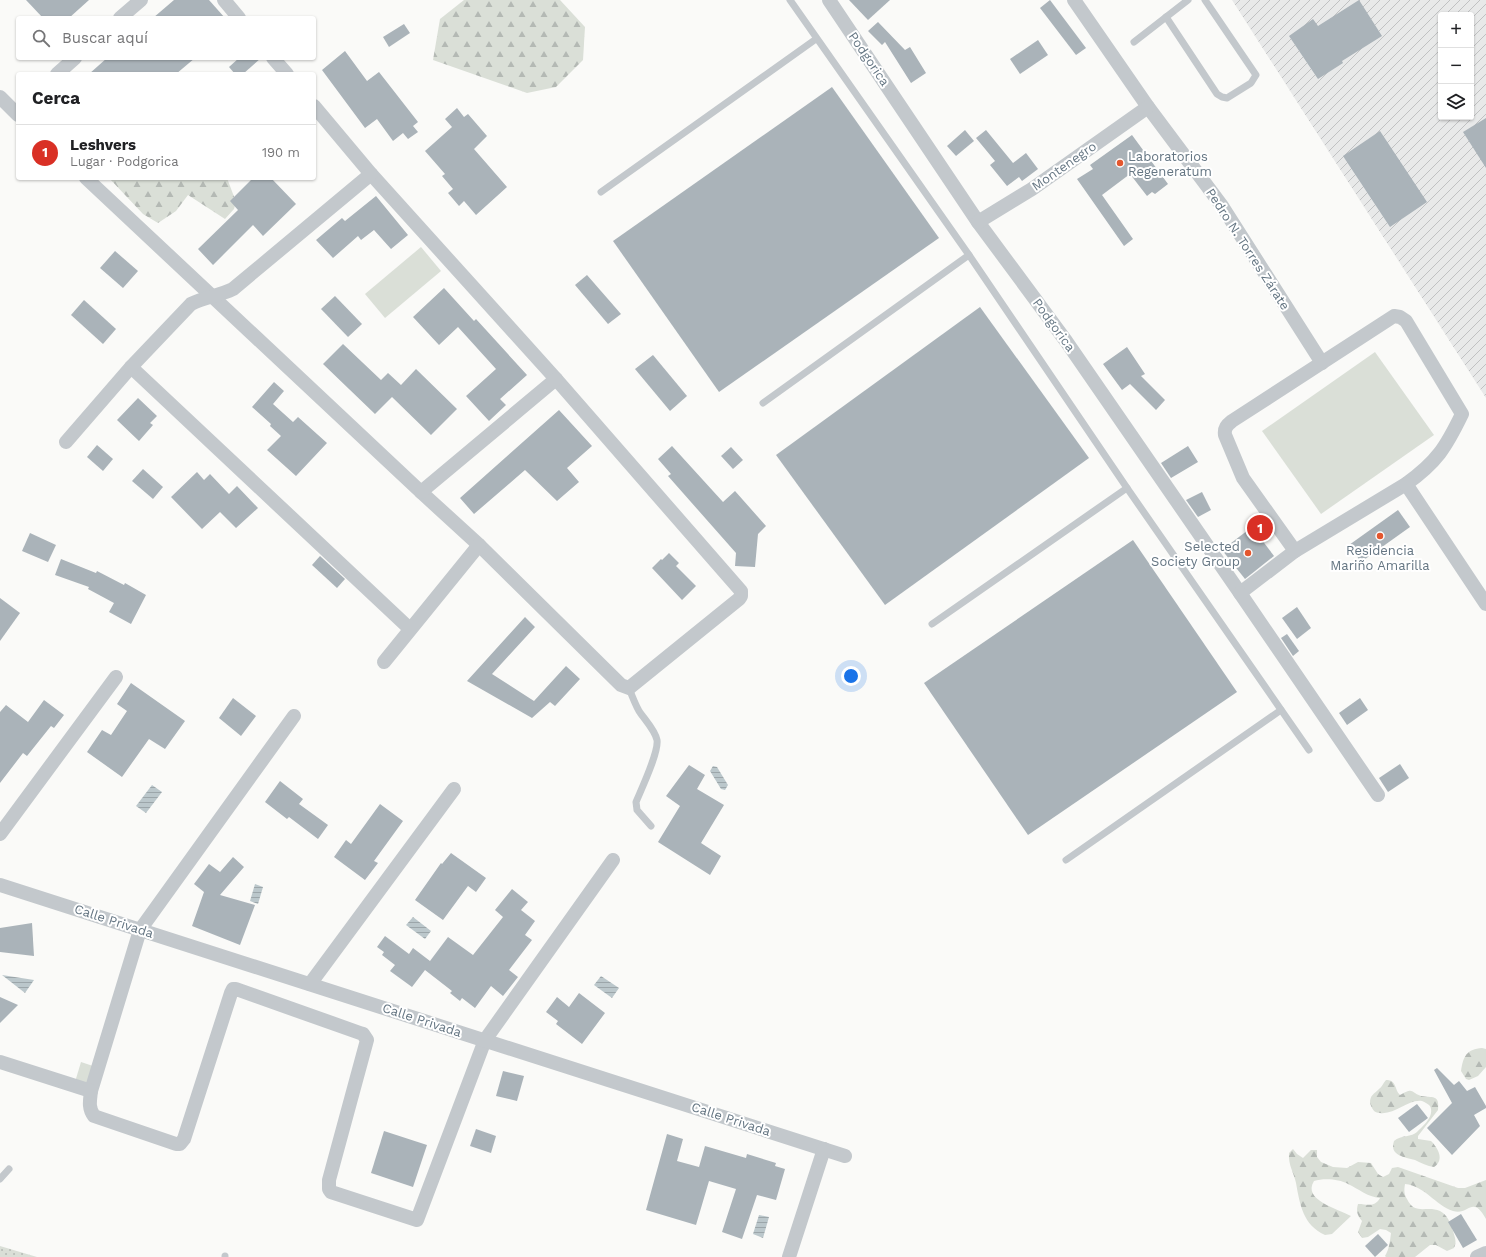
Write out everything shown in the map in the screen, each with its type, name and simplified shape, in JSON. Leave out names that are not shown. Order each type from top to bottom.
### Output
[{"type":"street","points":[[122,16],[141,0]]},
{"type":"street","points":[[224,0],[237,16]]},
{"type":"street","name":"Podgorica","points":[[829,0],[978,222],[1066,341],[1378,795]]},
{"type":"street","name":"Pedro N. Torres Zárate","points":[[1074,0],[1148,106],[1222,206],[1322,363]]},
{"type":"street","points":[[59,72],[73,60]]},
{"type":"street","points":[[275,60],[285,72]]},
{"type":"street","points":[[0,98],[16,111]]},
{"type":"street","name":"Montenegro","points":[[978,222],[1032,189],[1148,106]]},
{"type":"street","points":[[88,180],[420,492],[479,545],[621,685],[629,688],[739,599],[742,594],[741,591],[556,379],[371,174],[316,108]]},
{"type":"street","points":[[66,442],[190,304],[202,299],[224,294],[233,289],[371,174]]},
{"type":"street","points":[[1240,593],[1295,551],[1421,474],[1436,459],[1449,440],[1462,414],[1406,320],[1400,317],[1394,316],[1232,421],[1225,430],[1225,435],[1243,478],[1295,551]]},
{"type":"street","points":[[132,367],[410,629]]},
{"type":"street","points":[[420,492],[556,379]]},
{"type":"street","points":[[1406,484],[1486,604]]},
{"type":"street","points":[[384,662],[479,545]]},
{"type":"street","points":[[0,834],[116,677]]},
{"type":"street","points":[[294,716],[140,930],[91,1091],[90,1106],[91,1112],[94,1116],[176,1144],[180,1144],[184,1139],[230,993],[233,989],[363,1034],[367,1040],[329,1180],[329,1190],[331,1192],[415,1220],[418,1219],[485,1040],[613,860]]},
{"type":"street","points":[[310,984],[454,789]]},
{"type":"street","name":"Calle Privada","points":[[0,884],[845,1156]]},
{"type":"street","points":[[0,1062],[91,1091]]},
{"type":"street","points":[[790,1257],[824,1149]]},
{"type":"street","points":[[1477,1257],[1486,1253]]},
{"type":"lane","points":[[790,0],[1310,750]]},
{"type":"lane","points":[[1134,42],[1188,0]]},
{"type":"lane","points":[[1166,17],[1217,94],[1227,98],[1251,83],[1256,75],[1205,0]]},
{"type":"lane","points":[[600,192],[816,39]]},
{"type":"lane","points":[[763,403],[968,255]]},
{"type":"lane","points":[[932,624],[1127,488]]},
{"type":"lane","points":[[629,688],[638,710],[651,728],[656,740],[653,757],[636,802],[637,810],[651,826]]},
{"type":"lane","points":[[1066,860],[1281,710]]},
{"type":"lane","points":[[0,1179],[9,1169]]},
{"type":"shaded area","points":[[1232,0],[1486,0],[1486,398]]},
{"type":"shaded area","points":[[713,766],[717,767],[728,785],[725,790],[721,789],[710,771]]},
{"type":"shaded area","points":[[152,785],[162,792],[146,813],[136,806]]},
{"type":"shaded area","points":[[255,884],[263,887],[258,904],[250,901]]},
{"type":"shaded area","points":[[413,917],[431,931],[425,939],[406,925]]},
{"type":"shaded area","points":[[2,975],[34,980],[25,993]]},
{"type":"shaded area","points":[[601,976],[619,988],[612,998],[594,985]]},
{"type":"shaded area","points":[[759,1215],[769,1217],[763,1238],[753,1234]]},
{"type":"green space","points":[[464,0],[560,0],[585,27],[583,60],[556,87],[527,93],[433,60],[440,19]]},
{"type":"green space","points":[[111,180],[228,180],[236,202],[234,209],[225,219],[188,195],[176,211],[158,223],[143,214]]},
{"type":"green space","points":[[421,247],[441,271],[385,318],[365,294]]},
{"type":"green space","points":[[1375,352],[1434,435],[1321,514],[1262,431]]},
{"type":"green space","points":[[1482,1048],[1486,1049],[1486,1067],[1478,1076],[1469,1080],[1466,1079],[1461,1071],[1465,1057],[1469,1052]]},
{"type":"green space","points":[[81,1062],[102,1069],[95,1089],[75,1082]]},
{"type":"green space","points":[[1386,1080],[1390,1080],[1394,1083],[1400,1095],[1408,1091],[1412,1091],[1421,1096],[1432,1097],[1438,1101],[1438,1110],[1418,1136],[1418,1139],[1431,1141],[1438,1150],[1440,1158],[1434,1167],[1403,1157],[1394,1150],[1394,1141],[1415,1134],[1430,1117],[1431,1110],[1430,1106],[1422,1101],[1412,1102],[1386,1113],[1378,1113],[1372,1109],[1370,1103],[1371,1098]]},
{"type":"green space","points":[[1293,1149],[1303,1158],[1311,1150],[1317,1150],[1317,1157],[1321,1162],[1333,1167],[1347,1168],[1358,1162],[1371,1163],[1378,1174],[1383,1177],[1389,1174],[1392,1168],[1398,1167],[1458,1188],[1465,1188],[1486,1180],[1486,1219],[1477,1208],[1474,1207],[1458,1212],[1453,1211],[1441,1205],[1418,1188],[1405,1184],[1405,1195],[1410,1204],[1418,1209],[1435,1209],[1447,1217],[1456,1242],[1455,1246],[1447,1251],[1436,1245],[1430,1245],[1415,1257],[1386,1257],[1391,1233],[1380,1229],[1368,1237],[1362,1238],[1358,1232],[1362,1221],[1357,1213],[1358,1204],[1373,1204],[1380,1198],[1367,1194],[1344,1182],[1331,1180],[1314,1181],[1312,1188],[1313,1194],[1317,1199],[1330,1207],[1351,1216],[1332,1234],[1325,1235],[1312,1226],[1307,1220],[1301,1206],[1289,1161],[1289,1153]]},
{"type":"green space","points":[[0,1246],[37,1257],[0,1257]]},
{"type":"building","points":[[26,0],[89,0],[71,16],[41,16]]},
{"type":"building","points":[[174,0],[209,0],[223,16],[155,16]]},
{"type":"building","points":[[849,0],[890,0],[868,20]]},
{"type":"building","points":[[1050,0],[1086,48],[1076,55],[1040,8]]},
{"type":"building","points":[[1359,0],[1382,36],[1342,61],[1343,63],[1318,79],[1289,36],[1313,19],[1318,26]]},
{"type":"building","points":[[878,22],[905,50],[910,47],[926,73],[911,83],[885,42],[882,45],[868,31]]},
{"type":"building","points":[[404,24],[410,33],[389,47],[383,37]]},
{"type":"building","points":[[1038,40],[1048,55],[1020,74],[1010,59]]},
{"type":"building","points":[[345,51],[367,81],[379,72],[418,122],[413,126],[418,132],[408,139],[403,133],[393,141],[377,119],[365,128],[322,70]]},
{"type":"building","points":[[105,60],[193,60],[178,72],[91,72]]},
{"type":"building","points":[[237,60],[259,60],[245,72],[233,72],[229,67]]},
{"type":"building","points":[[832,87],[939,238],[719,392],[613,241]]},
{"type":"building","points":[[457,108],[464,117],[468,114],[487,136],[474,149],[507,187],[476,215],[464,201],[459,206],[448,193],[453,189],[442,176],[445,174],[425,151],[452,127],[445,119]]},
{"type":"building","points":[[1486,118],[1486,168],[1463,132]]},
{"type":"building","points":[[965,130],[974,141],[956,156],[947,146]]},
{"type":"building","points":[[986,130],[1013,163],[1026,153],[1038,169],[1022,181],[1019,177],[1007,186],[990,165],[995,161],[976,138]]},
{"type":"building","points":[[1380,131],[1427,202],[1390,227],[1343,156]]},
{"type":"building","points":[[1132,135],[1168,184],[1155,194],[1152,192],[1147,196],[1130,174],[1102,195],[1133,239],[1124,246],[1077,179],[1093,169],[1090,165]]},
{"type":"building","points":[[251,180],[273,180],[296,204],[263,236],[253,225],[213,265],[198,249],[238,210],[230,201]]},
{"type":"building","points":[[376,196],[408,235],[391,249],[374,230],[361,240],[358,236],[333,258],[316,240],[342,218],[345,221]]},
{"type":"building","points":[[115,251],[138,271],[123,288],[100,268]]},
{"type":"building","points":[[587,275],[621,314],[608,324],[575,285]]},
{"type":"building","points":[[444,288],[474,321],[476,319],[527,375],[500,399],[506,405],[489,421],[466,396],[496,369],[458,327],[439,345],[413,317]]},
{"type":"building","points":[[335,296],[362,324],[348,337],[321,309]]},
{"type":"building","points":[[84,300],[116,329],[103,344],[71,315]]},
{"type":"building","points":[[980,307],[1089,458],[885,605],[776,455]]},
{"type":"building","points":[[343,344],[381,380],[388,373],[401,385],[416,369],[457,409],[431,435],[392,397],[375,414],[323,364]]},
{"type":"building","points":[[1127,347],[1145,374],[1141,376],[1165,400],[1156,410],[1130,384],[1122,390],[1103,364]]},
{"type":"building","points":[[653,355],[687,396],[670,411],[635,369]]},
{"type":"building","points":[[274,382],[284,391],[273,404],[293,422],[298,417],[327,443],[296,476],[267,450],[281,436],[270,426],[271,424],[252,407]]},
{"type":"building","points":[[138,398],[157,416],[150,423],[153,425],[139,441],[117,420]]},
{"type":"building","points":[[559,410],[592,446],[567,468],[579,482],[557,501],[525,470],[474,514],[460,498]]},
{"type":"building","points":[[97,445],[113,459],[103,471],[87,457]]},
{"type":"building","points":[[672,446],[723,502],[735,491],[766,526],[758,534],[755,567],[735,566],[736,553],[668,476],[671,474],[658,459]]},
{"type":"building","points":[[1188,446],[1198,462],[1171,478],[1161,463]]},
{"type":"building","points":[[731,447],[743,460],[733,469],[721,456]]},
{"type":"building","points":[[143,469],[163,487],[153,499],[132,481]]},
{"type":"building","points":[[197,472],[204,480],[210,474],[229,494],[237,486],[258,508],[236,528],[220,512],[202,529],[171,497]]},
{"type":"building","points":[[1202,492],[1211,510],[1198,517],[1186,500]]},
{"type":"building","name":"Residencia Mariño Amarilla","points":[[1398,510],[1410,527],[1361,562],[1349,545]]},
{"type":"building","name":"Selected Society Group","points":[[1252,527],[1274,556],[1245,579],[1222,550]]},
{"type":"building","points":[[30,533],[56,545],[48,562],[22,551]]},
{"type":"building","points":[[1133,540],[1237,692],[1028,835],[924,683]]},
{"type":"building","points":[[669,553],[679,563],[676,566],[696,586],[682,600],[652,568]]},
{"type":"building","points":[[320,556],[345,579],[337,588],[312,565]]},
{"type":"building","points":[[61,559],[96,573],[97,571],[124,585],[125,583],[146,595],[131,624],[109,612],[114,603],[88,589],[89,587],[55,575]]},
{"type":"building","points":[[0,598],[20,613],[0,641]]},
{"type":"building","points":[[1297,607],[1311,628],[1297,639],[1282,618]]},
{"type":"building","points":[[525,617],[535,627],[492,674],[534,701],[566,666],[580,679],[555,706],[550,702],[532,718],[467,681]]},
{"type":"building","points":[[1287,634],[1299,651],[1293,656],[1281,638]]},
{"type":"building","points":[[131,683],[185,721],[165,749],[149,739],[122,777],[87,752],[102,730],[111,735],[127,711],[117,704]]},
{"type":"building","points":[[233,698],[256,716],[241,736],[219,718]]},
{"type":"building","points":[[1360,698],[1368,710],[1347,725],[1339,713]]},
{"type":"building","points":[[44,700],[64,715],[54,728],[51,726],[27,756],[23,753],[0,783],[0,712],[6,705],[28,722]]},
{"type":"building","points":[[1400,764],[1409,778],[1388,792],[1379,778]]},
{"type":"building","points":[[689,765],[705,775],[697,789],[724,805],[701,843],[721,856],[710,875],[658,842],[680,806],[666,796]]},
{"type":"building","points":[[280,781],[303,799],[299,804],[328,825],[318,839],[289,817],[287,819],[265,802]]},
{"type":"building","points":[[380,804],[403,821],[374,861],[378,863],[365,880],[334,857],[346,840],[351,844]]},
{"type":"building","points":[[451,853],[486,878],[476,892],[468,886],[443,920],[415,900],[441,863],[442,864]]},
{"type":"building","points":[[233,857],[244,867],[220,895],[255,905],[240,945],[192,926],[204,892],[194,884],[209,864],[220,872]]},
{"type":"building","points":[[512,889],[528,902],[521,910],[535,921],[525,935],[532,940],[509,970],[518,977],[503,996],[491,986],[475,1008],[462,998],[460,1001],[450,993],[452,991],[425,970],[412,987],[390,971],[395,965],[382,955],[384,952],[377,947],[385,936],[409,954],[413,948],[430,961],[448,937],[473,955],[503,917],[495,910]]},
{"type":"building","points":[[32,923],[34,956],[0,952],[0,928]]},
{"type":"building","points":[[579,993],[605,1013],[582,1044],[556,1024],[558,1021],[546,1012],[557,997],[569,1007]]},
{"type":"building","points":[[0,997],[18,1005],[0,1023]]},
{"type":"building","points":[[1437,1068],[1454,1085],[1459,1081],[1467,1091],[1475,1087],[1486,1106],[1486,1108],[1474,1115],[1480,1126],[1452,1155],[1427,1128],[1452,1103],[1434,1070]]},
{"type":"building","points":[[503,1071],[524,1076],[517,1101],[496,1096]]},
{"type":"building","points":[[1417,1104],[1428,1118],[1409,1132],[1398,1118]]},
{"type":"building","points":[[476,1129],[496,1136],[491,1153],[470,1146]]},
{"type":"building","points":[[384,1131],[427,1145],[413,1187],[371,1173]]},
{"type":"building","points":[[667,1134],[683,1139],[677,1161],[699,1167],[705,1146],[746,1158],[747,1154],[776,1163],[775,1166],[785,1169],[776,1200],[757,1195],[742,1239],[722,1232],[736,1189],[709,1181],[696,1225],[646,1210]]},
{"type":"building","points":[[1461,1214],[1477,1240],[1463,1248],[1448,1222]]},
{"type":"building","points":[[1378,1234],[1388,1245],[1375,1257],[1365,1246]]},
{"type":"place","name":"Laboratorios Regeneratum","points":[[1120,163]]},
{"type":"place","name":"Leshvers","points":[[1260,528]]},
{"type":"place","name":"Residencia Mariño Amarilla","points":[[1380,536]]},
{"type":"place","name":"Selected Society Group","points":[[1248,553]]}]
